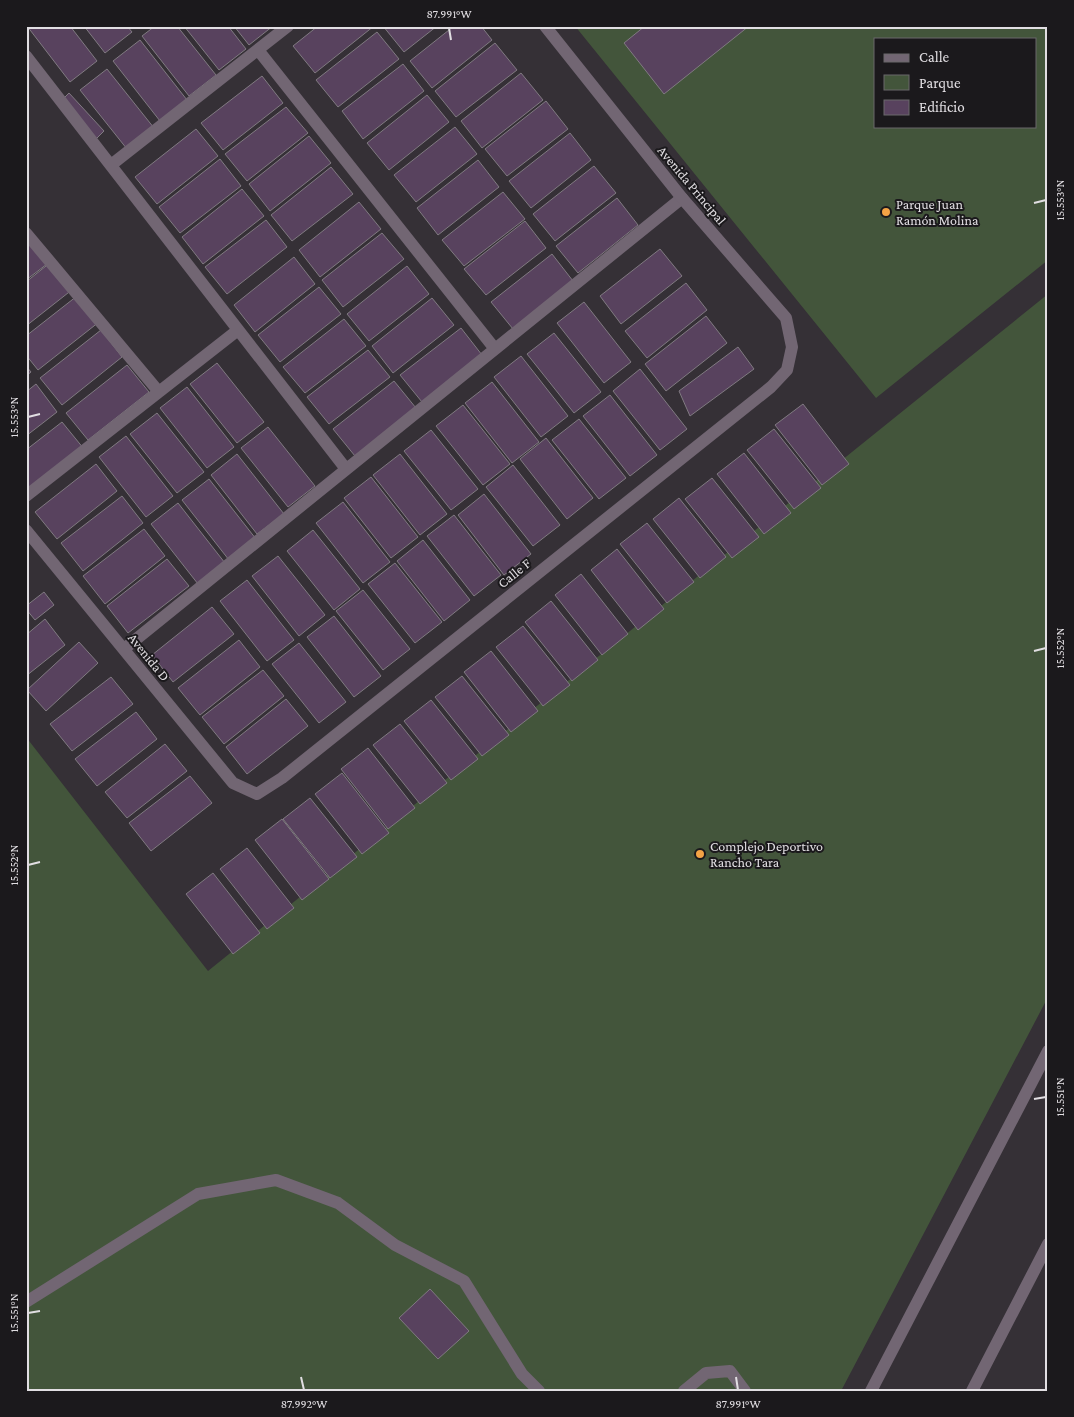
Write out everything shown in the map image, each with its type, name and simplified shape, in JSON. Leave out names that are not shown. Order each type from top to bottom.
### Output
[{"type":"street","points":[[111,165],[288,26]]},
{"type":"street","name":"Avenida Principal","points":[[545,26],[682,198],[786,318],[792,347],[787,370]]},
{"type":"street","points":[[258,50],[495,348]]},
{"type":"street","points":[[26,56],[346,469]]},
{"type":"street","points":[[124,649],[682,198]]},
{"type":"street","points":[[26,233],[159,392]]},
{"type":"street","points":[[26,496],[238,330]]},
{"type":"street","name":"Calle F","points":[[257,794],[290,772],[771,387],[787,370]]},
{"type":"street","name":"Avenida D","points":[[26,530],[233,783],[257,794]]},
{"type":"street","points":[[871,1391],[1048,1051]]},
{"type":"street","points":[[26,1302],[198,1194],[276,1180],[338,1203],[396,1245],[464,1281],[522,1374],[539,1391]]},
{"type":"street","points":[[972,1391],[1048,1244]]},
{"type":"street","points":[[684,1391],[706,1373],[730,1371],[745,1391]]},
{"type":"green space","name":"Parque Juan Ramón Molina","points":[[575,26],[1048,26],[1048,260],[876,398]]},
{"type":"green space","name":"Complejo Deportivo Rancho Tara","points":[[1048,294],[1048,997],[841,1391],[26,1391],[26,737],[208,971]]},
{"type":"building","points":[[27,26],[70,26],[97,61],[70,82]]},
{"type":"building","points":[[84,26],[127,26],[132,32],[105,53]]},
{"type":"building","points":[[155,26],[177,26],[216,75],[189,96],[142,36]]},
{"type":"building","points":[[184,26],[228,26],[246,49],[219,70]]},
{"type":"building","points":[[234,26],[273,26],[249,45]]},
{"type":"building","points":[[318,26],[374,26],[315,73],[293,46]]},
{"type":"building","points":[[383,26],[437,26],[404,52]]},
{"type":"building","points":[[454,26],[481,26],[492,40],[432,88],[410,61]]},
{"type":"building","points":[[645,26],[749,26],[664,94],[624,43]]},
{"type":"building","points":[[377,32],[399,59],[338,107],[316,80]]},
{"type":"building","points":[[140,40],[187,100],[160,121],[113,61]]},
{"type":"building","points":[[495,43],[517,70],[456,117],[435,91]]},
{"type":"building","points":[[403,64],[424,91],[363,139],[342,111]]},
{"type":"building","points":[[107,69],[154,128],[127,149],[80,90]]},
{"type":"building","points":[[521,73],[543,100],[482,148],[461,121]]},
{"type":"building","points":[[262,76],[283,103],[223,150],[201,123]]},
{"type":"building","points":[[69,93],[104,131],[95,140],[60,102]]},
{"type":"building","points":[[427,95],[449,122],[389,170],[367,143]]},
{"type":"building","points":[[546,101],[568,129],[507,176],[485,149]]},
{"type":"building","points":[[286,107],[308,133],[247,181],[225,154]]},
{"type":"building","points":[[455,127],[477,154],[416,202],[394,175]]},
{"type":"building","points":[[196,129],[218,156],[157,204],[135,177]]},
{"type":"building","points":[[570,133],[591,160],[531,208],[509,181]]},
{"type":"building","points":[[309,136],[331,163],[270,211],[249,184]]},
{"type":"building","points":[[220,159],[241,186],[180,233],[159,207]]},
{"type":"building","points":[[478,160],[499,187],[438,235],[417,208]]},
{"type":"building","points":[[594,166],[616,193],[555,241],[533,214]]},
{"type":"building","points":[[331,167],[353,194],[292,241],[271,215]]},
{"type":"building","points":[[242,189],[264,216],[203,264],[182,237]]},
{"type":"building","points":[[503,192],[525,219],[464,266],[442,240]]},
{"type":"building","points":[[617,198],[638,225],[578,273],[556,246]]},
{"type":"building","points":[[359,202],[381,229],[320,277],[299,250]]},
{"type":"building","points":[[266,220],[287,247],[227,294],[205,267]]},
{"type":"building","points":[[525,221],[546,248],[486,295],[464,269]]},
{"type":"building","points":[[382,233],[404,259],[343,307],[322,280]]},
{"type":"building","points":[[26,238],[47,264],[26,280]]},
{"type":"building","points":[[660,249],[682,276],[621,324],[600,296]]},
{"type":"building","points":[[552,254],[573,281],[513,329],[491,302]]},
{"type":"building","points":[[294,257],[315,284],[255,332],[234,305]]},
{"type":"building","points":[[51,262],[73,289],[26,326],[26,282]]},
{"type":"building","points":[[407,266],[429,294],[369,341],[347,314]]},
{"type":"building","points":[[686,283],[707,310],[647,358],[625,331]]},
{"type":"building","points":[[319,287],[341,314],[280,362],[258,335]]},
{"type":"building","points":[[77,296],[99,322],[38,370],[26,355],[26,336]]},
{"type":"building","points":[[432,298],[454,325],[393,373],[372,346]]},
{"type":"building","points":[[584,302],[631,362],[604,383],[557,323]]},
{"type":"building","points":[[706,316],[727,343],[666,391],[645,364]]},
{"type":"building","points":[[344,319],[366,346],[305,393],[283,367]]},
{"type":"building","points":[[461,328],[482,355],[422,402],[400,375]]},
{"type":"building","points":[[101,330],[122,357],[62,405],[40,378]]},
{"type":"building","points":[[554,333],[601,392],[574,413],[527,354]]},
{"type":"building","points":[[738,347],[754,369],[690,416],[679,391]]},
{"type":"building","points":[[368,350],[390,377],[329,424],[307,397]]},
{"type":"building","points":[[521,356],[568,416],[541,437],[494,377]]},
{"type":"building","points":[[217,363],[264,422],[237,443],[190,384]]},
{"type":"building","points":[[127,365],[149,392],[88,440],[66,413]]},
{"type":"building","points":[[26,366],[31,372],[26,376]]},
{"type":"building","points":[[640,369],[687,429],[660,450],[613,391]]},
{"type":"building","points":[[394,381],[416,408],[355,456],[333,429]]},
{"type":"building","points":[[492,382],[539,442],[512,463],[465,403]]},
{"type":"building","points":[[36,384],[57,412],[26,436],[26,392]]},
{"type":"building","points":[[187,387],[234,447],[207,468],[160,408]]},
{"type":"building","points":[[610,395],[657,455],[630,476],[583,416]]},
{"type":"building","points":[[803,404],[849,464],[822,485],[775,425]]},
{"type":"building","points":[[463,405],[510,464],[483,485],[436,426]]},
{"type":"building","points":[[157,413],[204,472],[177,493],[130,434]]},
{"type":"building","points":[[579,419],[626,478],[599,499],[552,440]]},
{"type":"building","points":[[62,422],[84,449],[26,494],[26,450]]},
{"type":"building","points":[[268,427],[315,486],[288,507],[241,448]]},
{"type":"building","points":[[774,429],[821,488],[794,509],[747,450]]},
{"type":"building","points":[[431,430],[478,489],[451,510],[404,451]]},
{"type":"building","points":[[126,436],[173,496],[146,517],[99,457]]},
{"type":"building","points":[[546,438],[593,498],[567,519],[520,459]]},
{"type":"building","points":[[744,453],[791,513],[764,534],[717,474]]},
{"type":"building","points":[[237,454],[284,514],[257,534],[211,475]]},
{"type":"building","points":[[400,454],[447,514],[420,535],[373,475]]},
{"type":"building","points":[[96,464],[117,491],[57,539],[35,512]]},
{"type":"building","points":[[513,465],[560,525],[533,546],[486,487]]},
{"type":"building","points":[[371,477],[418,537],[391,558],[344,498]]},
{"type":"building","points":[[712,478],[759,537],[732,558],[685,499]]},
{"type":"building","points":[[209,479],[256,539],[229,560],[182,500]]},
{"type":"building","points":[[484,494],[531,554],[504,575],[458,515]]},
{"type":"building","points":[[122,496],[143,523],[83,571],[61,543]]},
{"type":"building","points":[[679,498],[726,557],[700,578],[653,519]]},
{"type":"building","points":[[343,502],[390,562],[363,583],[316,523]]},
{"type":"building","points":[[178,503],[225,563],[198,584],[151,524]]},
{"type":"building","points":[[454,515],[501,575],[474,596],[427,536]]},
{"type":"building","points":[[647,523],[694,582],[667,603],[620,544]]},
{"type":"building","points":[[144,529],[165,556],[105,604],[83,576]]},
{"type":"building","points":[[313,530],[360,589],[334,610],[287,551]]},
{"type":"building","points":[[423,540],[470,600],[444,621],[397,561]]},
{"type":"building","points":[[617,549],[664,609],[638,630],[591,570]]},
{"type":"building","points":[[278,556],[325,615],[299,636],[252,576]]},
{"type":"building","points":[[167,559],[189,586],[128,633],[107,606]]},
{"type":"building","points":[[395,563],[442,622],[415,643],[368,584]]},
{"type":"building","points":[[581,574],[628,634],[602,655],[555,595]]},
{"type":"building","points":[[247,580],[294,640],[267,661],[220,601]]},
{"type":"building","points":[[363,590],[410,649],[383,670],[336,611]]},
{"type":"building","points":[[44,592],[54,605],[35,620],[26,609],[26,606]]},
{"type":"building","points":[[551,601],[598,660],[572,681],[525,622]]},
{"type":"building","points":[[212,607],[234,634],[173,682],[152,655]]},
{"type":"building","points":[[334,616],[381,676],[354,697],[307,637]]},
{"type":"building","points":[[45,619],[65,645],[26,676],[26,635]]},
{"type":"building","points":[[523,626],[570,685],[543,706],[496,647]]},
{"type":"building","points":[[239,640],[260,667],[200,715],[178,688]]},
{"type":"building","points":[[79,642],[98,663],[46,711],[27,690]]},
{"type":"building","points":[[299,643],[346,702],[319,723],[272,664]]},
{"type":"building","points":[[491,651],[538,711],[511,732],[464,672]]},
{"type":"building","points":[[263,670],[284,696],[224,744],[202,717]]},
{"type":"building","points":[[462,676],[509,735],[482,756],[435,697]]},
{"type":"building","points":[[111,677],[133,704],[72,751],[50,724]]},
{"type":"building","points":[[286,699],[308,726],[247,774],[226,747]]},
{"type":"building","points":[[431,700],[478,759],[451,780],[404,721]]},
{"type":"building","points":[[136,712],[157,739],[97,786],[75,759]]},
{"type":"building","points":[[400,724],[447,783],[420,804],[373,745]]},
{"type":"building","points":[[165,744],[187,771],[127,818],[105,792]]},
{"type":"building","points":[[368,748],[415,808],[388,829],[341,769]]},
{"type":"building","points":[[342,773],[389,833],[362,854],[315,794]]},
{"type":"building","points":[[190,776],[212,803],[151,851],[129,823]]},
{"type":"building","points":[[310,798],[357,857],[330,878],[283,819]]},
{"type":"building","points":[[282,819],[329,879],[302,900],[255,840]]},
{"type":"building","points":[[247,848],[294,908],[267,929],[220,869]]},
{"type":"building","points":[[213,873],[260,933],[233,954],[186,894]]},
{"type":"building","points":[[430,1289],[469,1331],[438,1359],[399,1318]]},
{"type":"place","name":"Parque Juan Ramón Molina","points":[[886,212]]},
{"type":"place","name":"Complejo Deportivo Rancho Tara","points":[[700,854]]}]
